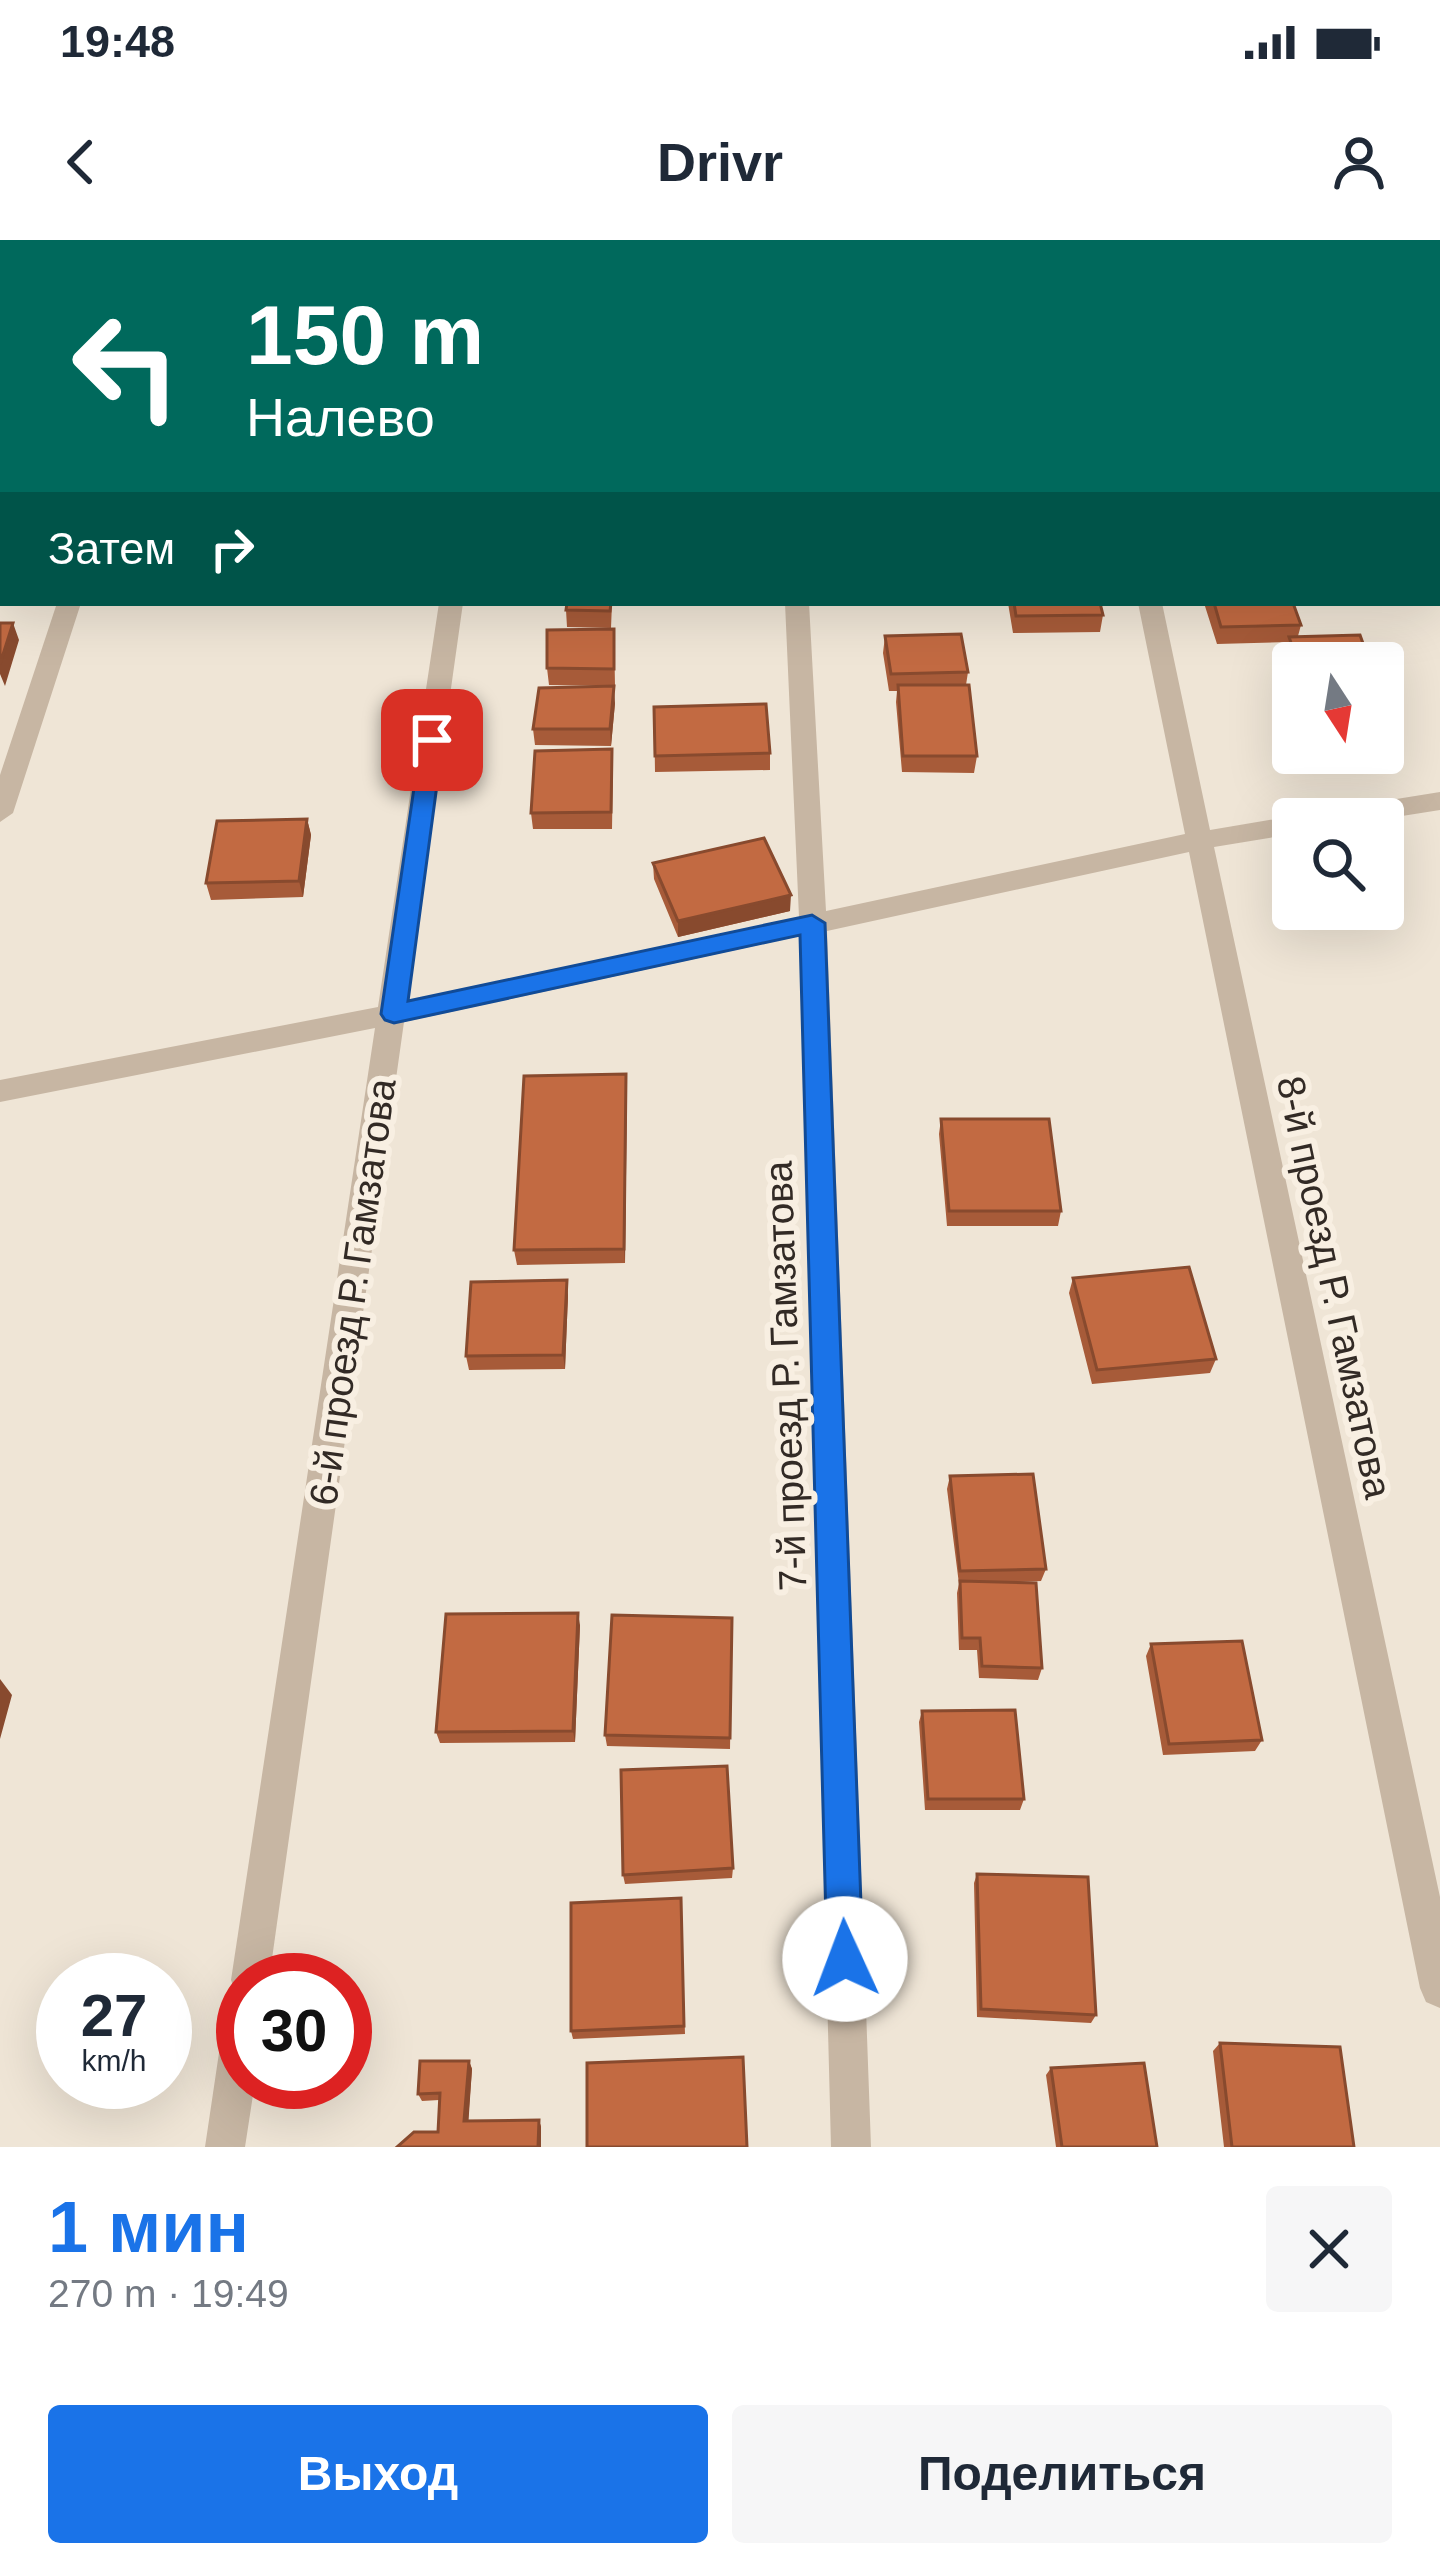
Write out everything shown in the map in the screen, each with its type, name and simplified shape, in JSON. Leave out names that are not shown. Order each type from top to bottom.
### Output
[{"type":"street","points":[[0,813],[68,606]]},
{"type":"street","name":"6-й проезд Р. Гамзатова","points":[[254,1953],[451,606]]},
{"type":"street","name":"7-й проезд Р. Гамзатова","points":[[797,606],[812,923],[851,2147]]},
{"type":"street","name":"8-й проезд Р. Гамзатова","points":[[1151,606],[1440,1988]]},
{"type":"street","points":[[1404,806],[1440,800]]},
{"type":"street","points":[[0,1091],[394,1014],[1272,828]]},
{"type":"street","points":[[225,2147],[231,2109]]},
{"type":"building","points":[[567,606],[611,606],[610,611],[566,610]]},
{"type":"building","points":[[1014,606],[1101,606],[1103,615],[1016,616]]},
{"type":"building","points":[[1215,606],[1294,606],[1301,625],[1221,627]]},
{"type":"building","points":[[0,623],[13,623],[0,664]]},
{"type":"building","points":[[614,629],[614,669],[547,668],[547,630]]},
{"type":"building","points":[[961,634],[968,672],[891,674],[885,636]]},
{"type":"building","points":[[1360,635],[1362,642],[1291,642],[1289,637]]},
{"type":"building","points":[[898,685],[969,685],[977,756],[903,756]]},
{"type":"building","points":[[614,686],[610,729],[533,729],[539,688]]},
{"type":"building","points":[[766,704],[770,753],[655,756],[654,707]]},
{"type":"building","points":[[612,749],[611,812],[531,813],[535,751]]},
{"type":"building","points":[[307,819],[299,881],[206,883],[217,821]]},
{"type":"building","points":[[764,838],[791,895],[678,921],[653,863]]},
{"type":"building","points":[[626,1074],[624,1249],[514,1250],[524,1076]]},
{"type":"building","points":[[941,1119],[1049,1119],[1061,1211],[949,1211]]},
{"type":"building","points":[[1189,1267],[1216,1359],[1097,1370],[1073,1278]]},
{"type":"building","points":[[567,1280],[563,1355],[466,1356],[471,1282]]},
{"type":"building","points":[[1033,1474],[1046,1569],[960,1571],[950,1476]]},
{"type":"building","points":[[960,1581],[1036,1583],[1042,1668],[982,1666],[980,1638],[962,1638]]},
{"type":"building","points":[[578,1613],[573,1731],[436,1732],[446,1614]]},
{"type":"building","points":[[612,1615],[732,1618],[730,1738],[605,1735]]},
{"type":"building","points":[[1242,1641],[1262,1740],[1169,1744],[1151,1644]]},
{"type":"building","points":[[1015,1710],[1024,1799],[928,1799],[922,1711]]},
{"type":"building","points":[[727,1766],[733,1868],[623,1875],[621,1770]]},
{"type":"building","points":[[977,1874],[1088,1877],[1096,2015],[981,2009]]},
{"type":"building","points":[[681,1898],[684,2026],[571,2031],[571,1903]]},
{"type":"building","points":[[1220,2043],[1340,2047],[1354,2147],[1232,2147]]},
{"type":"building","points":[[743,2057],[747,2147],[587,2147],[587,2063]]},
{"type":"building","points":[[420,2061],[469,2061],[464,2121],[539,2120],[538,2147],[397,2147],[414,2132],[438,2132],[440,2093],[418,2094]]},
{"type":"building","points":[[1144,2063],[1157,2147],[1062,2147],[1051,2068]]},
{"type":"route","points":[[432,740],[394,1014],[812,923],[845,1959]]}]
